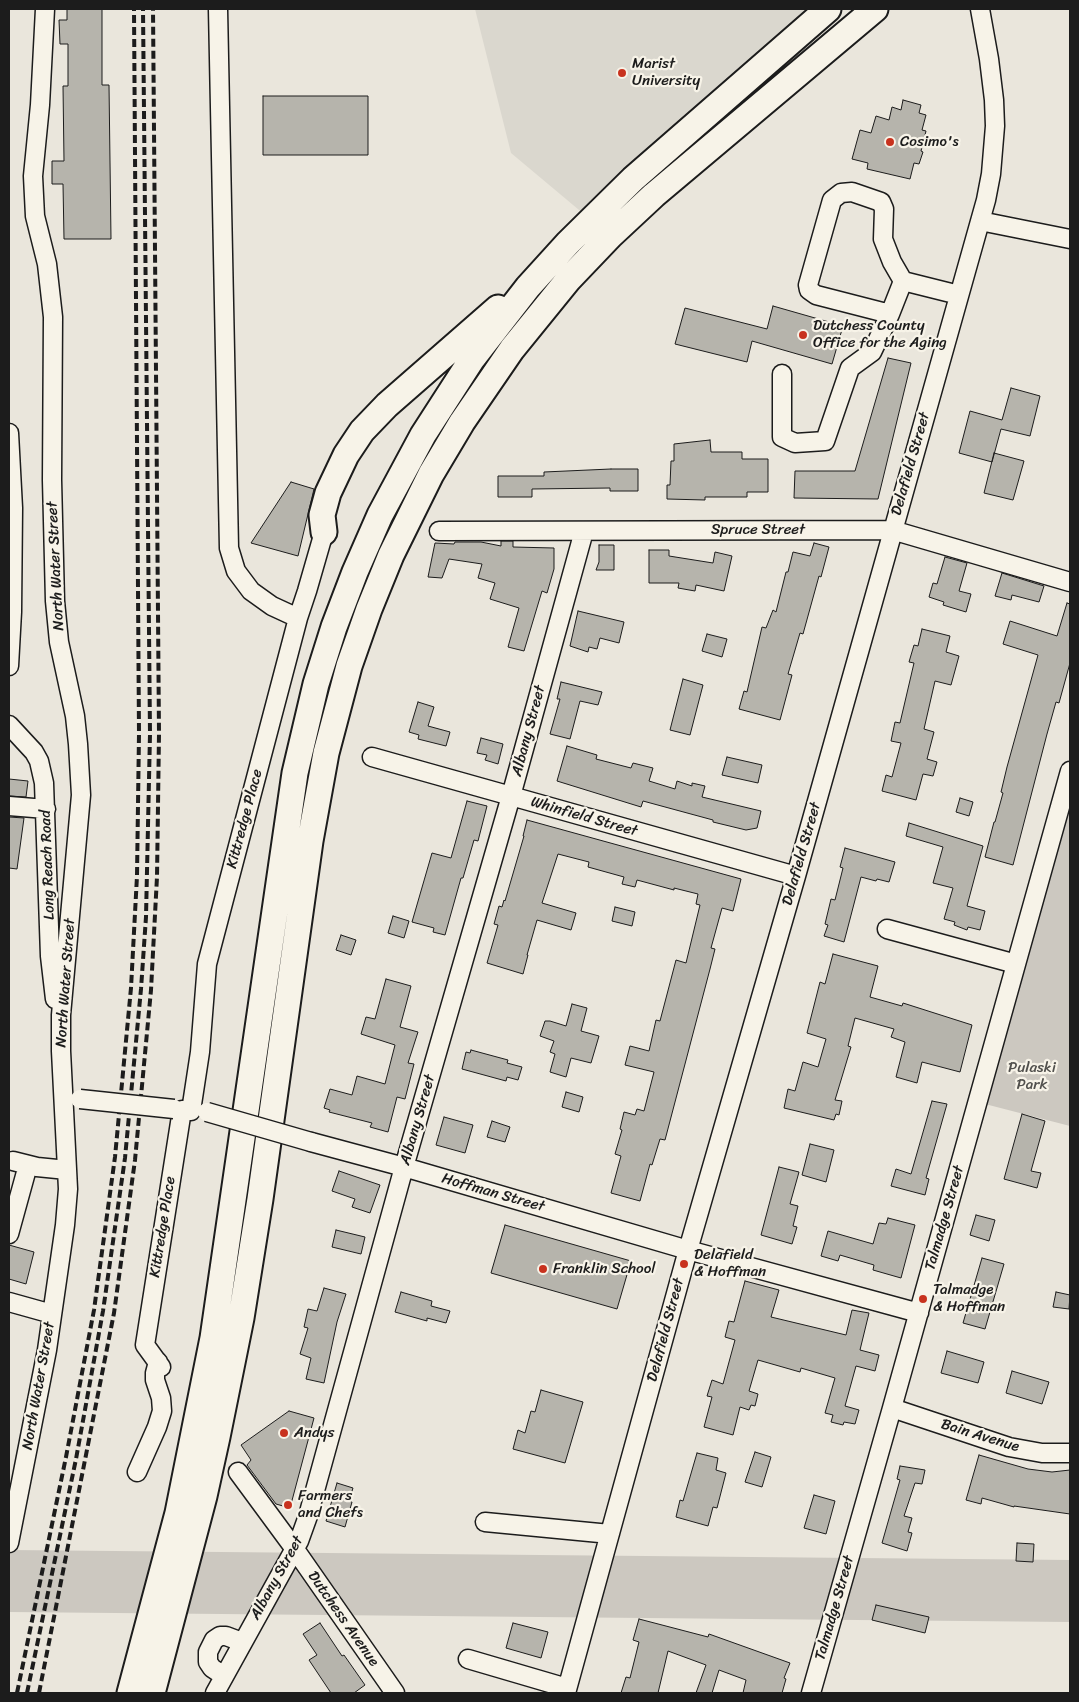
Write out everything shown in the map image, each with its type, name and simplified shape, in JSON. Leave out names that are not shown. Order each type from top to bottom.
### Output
[{"type":"highway","points":[[130,1693],[178,1513],[212,1346],[232,1218],[290,803],[302,743],[316,684],[334,627],[355,572],[380,515],[408,461],[439,409],[472,359],[537,276],[573,237],[628,184],[828,9]]},
{"type":"highway","points":[[152,1693],[202,1503],[241,1318],[260,1200],[312,834],[326,752],[349,666],[387,564],[416,501],[462,422],[494,373],[551,300],[610,236],[654,195],[875,9]]},
{"type":"highway","points":[[324,532],[323,507],[333,480],[354,442],[370,422],[396,396],[537,276]]},
{"type":"street","name":"North Water Street","points":[[9,1543],[37,1402],[65,1225],[72,1098],[61,1016],[80,820],[80,771],[75,716],[59,642],[54,578],[52,480],[53,317],[47,264],[35,216],[33,176],[40,105],[44,9]]},
{"type":"street","points":[[218,9],[229,548],[236,571],[251,591],[272,606],[298,618]]},
{"type":"street","name":"Delafield Street","points":[[566,1690],[688,1250],[796,876],[980,221],[991,174],[995,126],[990,67],[980,9]]},
{"type":"street","points":[[890,314],[816,294],[809,290],[808,286],[832,200],[840,193],[852,192],[881,202],[884,209],[883,239],[892,262],[903,280],[959,295]]},
{"type":"street","points":[[980,221],[1070,240]]},
{"type":"street","points":[[782,374],[782,437],[795,443],[825,441],[850,368],[872,352],[890,314],[903,280]]},
{"type":"street","points":[[9,433],[11,508],[9,666]]},
{"type":"street","name":"Spruce Street","points":[[439,531],[892,530],[1070,582]]},
{"type":"street","name":"Albany Street","points":[[215,1693],[303,1532],[584,531]]},
{"type":"street","name":"Kittredge Place","points":[[137,1472],[162,1411],[162,1398],[155,1380],[155,1373],[160,1364],[145,1345],[200,1052],[207,964],[298,618],[324,532]]},
{"type":"street","name":"Long Reach Road","points":[[9,725],[28,743],[39,761],[44,783],[51,963],[54,997],[61,1016]]},
{"type":"street","name":"Whinfield Street","points":[[372,757],[796,876]]},
{"type":"street","name":"Talmadge Street","points":[[810,1693],[1069,777]]},
{"type":"street","points":[[9,806],[46,809]]},
{"type":"street","points":[[887,929],[1016,964]]},
{"type":"street","name":"Hoffman Street","points":[[72,1098],[189,1110],[404,1167],[688,1250],[919,1313]]},
{"type":"street","points":[[9,1234],[21,1163],[45,1169],[67,1170]]},
{"type":"street","points":[[9,1302],[52,1314]]},
{"type":"street","name":"Bain Avenue","points":[[892,1408],[1009,1447],[1042,1452],[1070,1453]]},
{"type":"street","name":"Dutchess Avenue","points":[[238,1472],[294,1548],[386,1688]]},
{"type":"street","points":[[485,1522],[610,1534]]},
{"type":"street","points":[[224,1676],[212,1668],[208,1662],[208,1652],[214,1640],[220,1636],[226,1636],[242,1642]]},
{"type":"street","points":[[468,1659],[566,1690]]},
{"type":"shaded area","name":"Marist University","points":[[475,9],[829,9],[591,220],[511,153]]},
{"type":"green space","name":"Pulaski Park","points":[[1070,796],[1070,1126],[985,1104]]},
{"type":"green space","points":[[9,1550],[1070,1560],[1070,1622],[9,1612]]},
{"type":"building","points":[[67,9],[102,9],[102,85],[109,85],[111,239],[64,239],[63,184],[52,184],[52,161],[64,161],[63,86],[68,86],[68,44],[60,44],[59,20],[67,20]]},
{"type":"building","points":[[263,96],[368,96],[368,155],[263,155]]},
{"type":"building","name":"Cosimo's","points":[[903,100],[921,105],[919,113],[926,115],[922,130],[926,131],[921,151],[923,152],[919,164],[914,163],[910,179],[867,169],[868,163],[852,159],[860,130],[871,133],[876,116],[889,120],[892,107],[901,110]]},
{"type":"building","points":[[773,306],[843,326],[832,364],[752,341],[747,362],[675,344],[685,308],[767,329]]},
{"type":"building","points":[[888,358],[911,363],[878,499],[794,498],[795,471],[855,471]]},
{"type":"building","points":[[1011,388],[1040,396],[1030,436],[1001,429],[992,462],[959,453],[970,411],[1002,420]]},
{"type":"building","points":[[710,440],[711,452],[742,452],[742,459],[768,459],[768,492],[747,492],[747,497],[705,497],[705,500],[667,499],[667,485],[670,485],[671,461],[674,461],[674,444]]},
{"type":"building","points":[[994,453],[1024,461],[1013,500],[984,493]]},
{"type":"building","points":[[638,469],[638,491],[610,491],[610,488],[532,489],[532,497],[498,497],[498,476],[544,476],[544,472]]},
{"type":"building","points":[[291,482],[314,489],[298,556],[251,543]]},
{"type":"building","points":[[501,541],[513,541],[513,547],[554,548],[554,569],[547,593],[542,591],[524,651],[508,647],[519,608],[490,599],[495,583],[478,578],[482,564],[449,559],[442,578],[428,577],[435,543],[481,542],[501,546]]},
{"type":"building","points":[[814,543],[829,547],[803,634],[800,633],[788,674],[792,675],[780,720],[739,709],[744,691],[747,692],[762,627],[766,628],[773,610],[776,612],[793,552],[810,556]]},
{"type":"building","points":[[599,545],[614,545],[614,570],[596,570],[599,562]]},
{"type":"building","points":[[649,550],[669,550],[669,556],[713,563],[715,552],[732,556],[724,591],[696,585],[695,591],[678,588],[679,583],[649,583]]},
{"type":"building","points":[[945,557],[967,563],[959,591],[971,594],[966,612],[943,605],[944,602],[929,597],[933,583],[937,584]]},
{"type":"building","points":[[1002,573],[1044,586],[1039,602],[1012,595],[1011,600],[995,596]]},
{"type":"building","points":[[1067,603],[1070,604],[1070,663],[1059,703],[1056,702],[1013,865],[985,857],[1003,793],[1001,792],[1007,767],[1038,655],[1003,644],[1010,621],[1057,636]]},
{"type":"building","points":[[578,611],[624,622],[619,643],[600,638],[597,649],[589,647],[588,652],[570,646]]},
{"type":"building","points":[[922,629],[950,636],[946,652],[959,656],[951,685],[935,681],[924,729],[934,732],[927,759],[937,762],[933,776],[923,774],[916,800],[882,791],[886,775],[892,777],[901,743],[891,741],[895,722],[900,723],[914,663],[909,662],[914,645],[918,646]]},
{"type":"building","points":[[707,634],[727,639],[722,657],[702,651]]},
{"type":"building","points":[[683,679],[703,685],[690,735],[670,730]]},
{"type":"building","points":[[561,682],[602,692],[598,705],[580,701],[570,739],[550,734],[560,699],[557,699]]},
{"type":"building","points":[[418,702],[434,707],[428,726],[450,732],[446,746],[418,739],[419,735],[409,732]]},
{"type":"building","points":[[481,738],[503,744],[498,764],[485,760],[487,755],[477,753]]},
{"type":"building","points":[[567,746],[597,755],[596,759],[631,768],[633,763],[653,768],[649,781],[675,789],[677,781],[692,786],[692,783],[705,786],[702,797],[761,811],[757,828],[746,830],[643,801],[641,807],[557,781]]},
{"type":"building","points":[[727,757],[762,765],[758,783],[722,775]]},
{"type":"building","points":[[9,779],[28,781],[26,797],[9,796]]},
{"type":"building","points":[[960,798],[973,802],[969,816],[956,812]]},
{"type":"building","points":[[467,801],[487,806],[478,841],[474,840],[463,878],[461,878],[445,935],[433,932],[434,928],[412,922],[432,853],[451,858]]},
{"type":"building","points":[[9,817],[24,818],[17,869],[9,868]]},
{"type":"building","points":[[527,820],[741,879],[733,911],[722,908],[711,948],[715,949],[665,1140],[660,1139],[652,1165],[650,1164],[640,1201],[611,1193],[621,1156],[615,1154],[622,1130],[620,1129],[624,1112],[635,1115],[637,1109],[644,1111],[654,1072],[625,1065],[630,1046],[649,1051],[656,1020],[660,1021],[676,960],[686,963],[700,905],[696,904],[698,894],[637,880],[635,887],[622,884],[624,877],[588,867],[589,862],[558,854],[542,903],[576,913],[571,930],[537,920],[523,974],[487,963],[498,925],[494,924],[499,906],[502,907],[505,901]]},
{"type":"building","points":[[909,823],[983,846],[967,906],[985,911],[980,930],[968,927],[967,930],[954,925],[955,922],[944,919],[953,888],[933,883],[943,847],[906,836]]},
{"type":"building","points":[[845,848],[895,862],[889,882],[861,877],[844,942],[824,936],[828,925],[825,924],[831,899],[835,900],[843,868],[840,867]]},
{"type":"building","points":[[615,907],[635,912],[632,926],[612,921]]},
{"type":"building","points":[[393,916],[409,921],[404,938],[388,933]]},
{"type":"building","points":[[341,935],[356,940],[351,955],[336,950]]},
{"type":"building","points":[[833,954],[878,966],[870,997],[902,1006],[903,1003],[972,1025],[960,1072],[922,1062],[917,1083],[896,1077],[905,1042],[891,1037],[894,1029],[855,1018],[848,1046],[851,1047],[835,1100],[842,1101],[839,1115],[836,1114],[834,1120],[784,1108],[788,1089],[795,1091],[803,1062],[818,1067],[826,1039],[807,1033],[820,982],[825,984]]},
{"type":"building","points":[[386,979],[411,986],[400,1027],[418,1032],[408,1063],[414,1064],[405,1099],[397,1097],[388,1132],[370,1127],[372,1123],[329,1112],[330,1110],[324,1108],[330,1089],[352,1095],[357,1076],[385,1084],[395,1045],[361,1034],[366,1017],[375,1019]]},
{"type":"building","points":[[572,1004],[587,1008],[581,1031],[599,1036],[591,1063],[571,1058],[566,1077],[550,1072],[555,1054],[550,1052],[554,1041],[540,1036],[545,1021],[566,1026]]},
{"type":"building","points":[[471,1050],[508,1060],[507,1063],[522,1067],[518,1080],[507,1077],[506,1081],[462,1069],[466,1052],[470,1053]]},
{"type":"building","points":[[566,1092],[583,1097],[579,1112],[562,1107]]},
{"type":"building","points":[[932,1101],[947,1104],[926,1178],[929,1179],[925,1195],[891,1186],[896,1169],[911,1174]]},
{"type":"building","points":[[1022,1114],[1045,1121],[1031,1171],[1041,1173],[1037,1188],[1004,1179]]},
{"type":"building","points":[[444,1117],[473,1125],[465,1153],[436,1145]]},
{"type":"building","points":[[492,1121],[510,1127],[505,1142],[487,1137]]},
{"type":"building","points":[[810,1144],[834,1150],[826,1182],[802,1175]]},
{"type":"building","points":[[779,1167],[799,1172],[790,1204],[798,1206],[793,1226],[797,1227],[792,1244],[761,1235]]},
{"type":"building","points":[[339,1171],[380,1185],[370,1213],[352,1207],[355,1199],[332,1191]]},
{"type":"building","points":[[976,1215],[995,1220],[989,1241],[970,1235]]},
{"type":"building","points":[[888,1218],[915,1225],[901,1278],[873,1270],[874,1265],[840,1255],[838,1261],[821,1256],[828,1231],[873,1244],[879,1223],[886,1224]]},
{"type":"building","points":[[505,1225],[631,1261],[617,1309],[491,1273]]},
{"type":"building","points":[[336,1230],[365,1237],[361,1254],[332,1247]]},
{"type":"building","points":[[9,1245],[34,1252],[26,1284],[9,1279]]},
{"type":"building","points":[[982,1258],[1004,1264],[985,1329],[963,1323]]},
{"type":"building","points":[[745,1281],[779,1290],[771,1317],[846,1335],[852,1310],[869,1313],[860,1350],[879,1355],[875,1371],[856,1366],[845,1406],[859,1410],[855,1424],[844,1422],[843,1425],[831,1422],[833,1415],[825,1413],[835,1378],[801,1368],[800,1372],[758,1360],[749,1391],[758,1394],[755,1406],[751,1405],[749,1410],[740,1407],[733,1435],[704,1427],[712,1397],[707,1396],[712,1380],[723,1384],[735,1340],[725,1337],[729,1321],[734,1322]]},
{"type":"building","points":[[324,1288],[346,1294],[337,1322],[324,1383],[306,1379],[311,1358],[300,1354],[308,1328],[304,1327],[308,1309],[317,1311]]},
{"type":"building","points":[[401,1292],[432,1301],[431,1306],[450,1311],[446,1323],[427,1318],[427,1321],[395,1312]]},
{"type":"building","points":[[1056,1292],[1070,1295],[1069,1309],[1053,1307]]},
{"type":"building","points":[[947,1351],[984,1362],[978,1383],[941,1373]]},
{"type":"building","points":[[1012,1371],[1049,1382],[1042,1404],[1006,1393]]},
{"type":"building","points":[[541,1390],[583,1402],[565,1463],[513,1449],[518,1430],[525,1433],[531,1411],[535,1412]]},
{"type":"building","points":[[289,1411],[314,1418],[290,1508],[276,1504],[247,1465],[251,1460],[241,1445]]},
{"type":"building","points":[[755,1452],[771,1457],[762,1487],[745,1482]]},
{"type":"building","points":[[697,1453],[718,1458],[716,1470],[726,1473],[717,1508],[713,1507],[708,1526],[676,1517],[680,1500],[683,1501]]},
{"type":"building","points":[[979,1455],[1028,1469],[1052,1472],[1070,1470],[1070,1514],[1014,1507],[982,1498],[981,1504],[966,1500]]},
{"type":"building","points":[[900,1466],[925,1470],[922,1484],[915,1483],[904,1516],[912,1518],[908,1532],[912,1533],[907,1551],[882,1543],[900,1480],[897,1479]]},
{"type":"building","points":[[337,1483],[353,1488],[349,1501],[352,1502],[345,1527],[326,1521]]},
{"type":"building","points":[[814,1495],[835,1501],[826,1534],[804,1528]]},
{"type":"building","points":[[1017,1543],[1034,1544],[1033,1562],[1016,1561]]},
{"type":"building","points":[[876,1605],[929,1617],[925,1633],[872,1620]]},
{"type":"building","points":[[639,1619],[708,1637],[709,1634],[790,1663],[784,1678],[786,1679],[782,1693],[743,1693],[746,1680],[719,1670],[712,1693],[696,1693],[706,1665],[668,1651],[658,1693],[621,1693],[626,1677],[630,1678],[639,1642],[633,1640]]},
{"type":"building","points":[[320,1623],[342,1656],[344,1655],[365,1685],[354,1693],[331,1693],[309,1660],[317,1655],[303,1634]]},
{"type":"building","points":[[513,1623],[548,1632],[541,1658],[506,1648]]},
{"type":"railway","points":[[17,1693],[66,1457],[94,1310],[115,1157],[131,988],[137,876],[139,734],[134,9]]},
{"type":"railway","points":[[27,1693],[76,1459],[103,1311],[125,1158],[146,917],[150,734],[143,9]]},
{"type":"railway","points":[[39,1693],[114,1313],[135,1160],[151,990],[157,877],[159,734],[153,9]]},
{"type":"place","name":"Marist University","points":[[622,73]]},
{"type":"place","name":"Cosimo's","points":[[890,142]]},
{"type":"place","name":"Dutchess County Office for the Aging","points":[[803,335]]},
{"type":"place","name":"Delafield & Hoffman","points":[[684,1264]]},
{"type":"place","name":"Franklin School","points":[[543,1269]]},
{"type":"place","name":"Talmadge & Hoffman","points":[[923,1299]]},
{"type":"place","name":"Andys","points":[[284,1433]]},
{"type":"place","name":"Farmers and Chefs","points":[[288,1505]]}]
